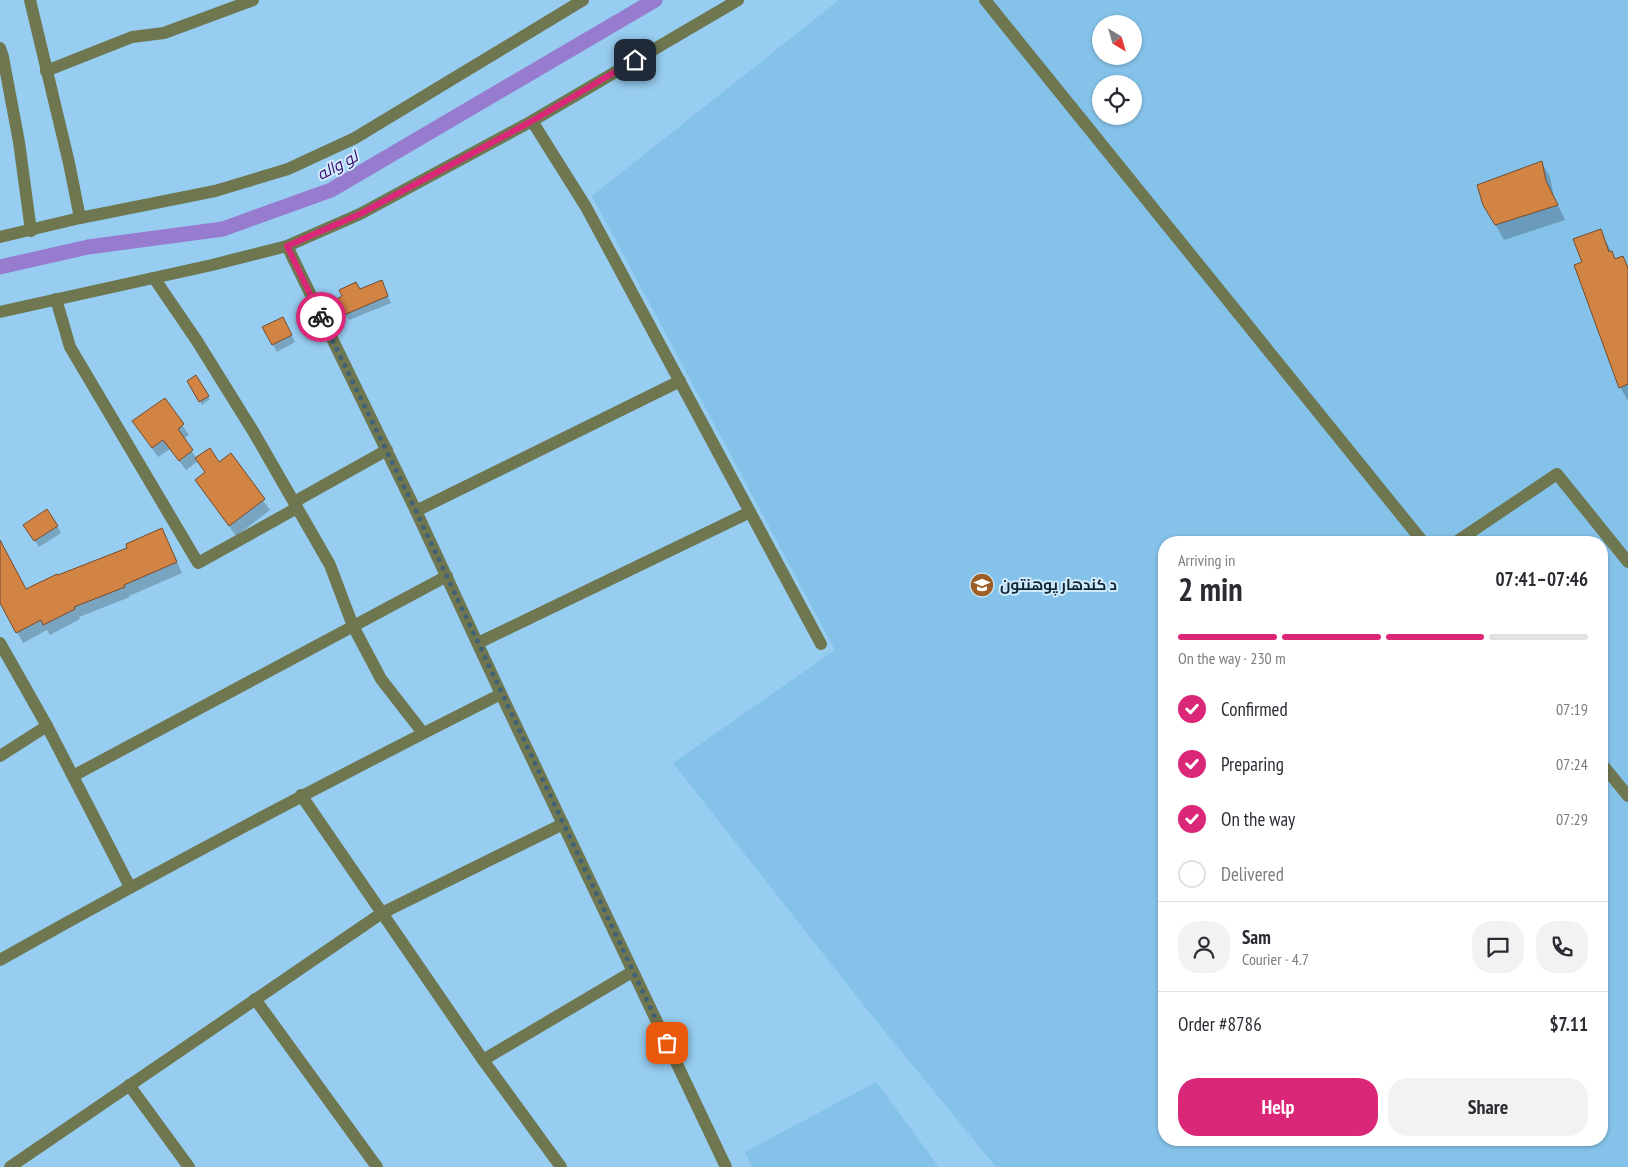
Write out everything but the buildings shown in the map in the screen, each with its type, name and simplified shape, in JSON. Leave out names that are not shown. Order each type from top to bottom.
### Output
[{"type":"street","points":[[30,0],[69,163],[80,218]]},
{"type":"street","points":[[46,71],[132,37],[164,33],[253,0]]},
{"type":"street","points":[[0,237],[80,218],[215,191],[288,169],[355,138],[583,0]]},
{"type":"street","points":[[0,312],[287,246],[360,214],[532,121],[738,0]]},
{"type":"street","points":[[985,0],[1418,536]]},
{"type":"street","points":[[0,48],[19,142],[30,231]]},
{"type":"street","points":[[532,121],[586,207],[821,644]]},
{"type":"street","points":[[287,246],[387,450],[632,972],[726,1167]]},
{"type":"street","points":[[154,278],[202,349],[253,431],[330,565],[354,626],[381,679],[423,733]]},
{"type":"street","points":[[56,299],[70,348],[198,563],[387,450]]},
{"type":"street","points":[[416,511],[680,381]]},
{"type":"street","points":[[1465,536],[1557,474],[1607,536]]},
{"type":"street","points":[[478,643],[750,512]]},
{"type":"street","points":[[1608,537],[1628,562]]},
{"type":"street","points":[[73,776],[446,576]]},
{"type":"street","points":[[0,643],[47,726],[130,887]]},
{"type":"street","points":[[0,960],[130,887],[301,795],[501,694]]},
{"type":"street","points":[[0,756],[47,726]]},
{"type":"street","points":[[1608,771],[1628,796]]},
{"type":"street","points":[[301,795],[483,1060],[560,1167]]},
{"type":"street","points":[[10,1167],[382,913],[563,824]]},
{"type":"street","points":[[483,1060],[632,972]]},
{"type":"street","points":[[255,999],[377,1167]]},
{"type":"street","points":[[129,1085],[189,1167]]},
{"type":"shaded area","name":"د کندهار پوهنتون","points":[[839,0],[1628,0],[1628,1167],[996,1167],[873,1017],[673,763],[835,650],[592,196]]},
{"type":"shaded area","points":[[876,1082],[939,1167],[752,1167],[745,1152]]},
{"type":"waterway","name":"لو واله","points":[[0,267],[88,247],[223,229],[331,190],[655,0]]},
{"type":"way so far","points":[[321,317],[416,511],[667,1043]]},
{"type":"place","name":"د کندهار پوهنتون","points":[[982,585]]},
{"type":"route","points":[[321,317],[287,246],[360,214],[532,121],[635,60]]}]
